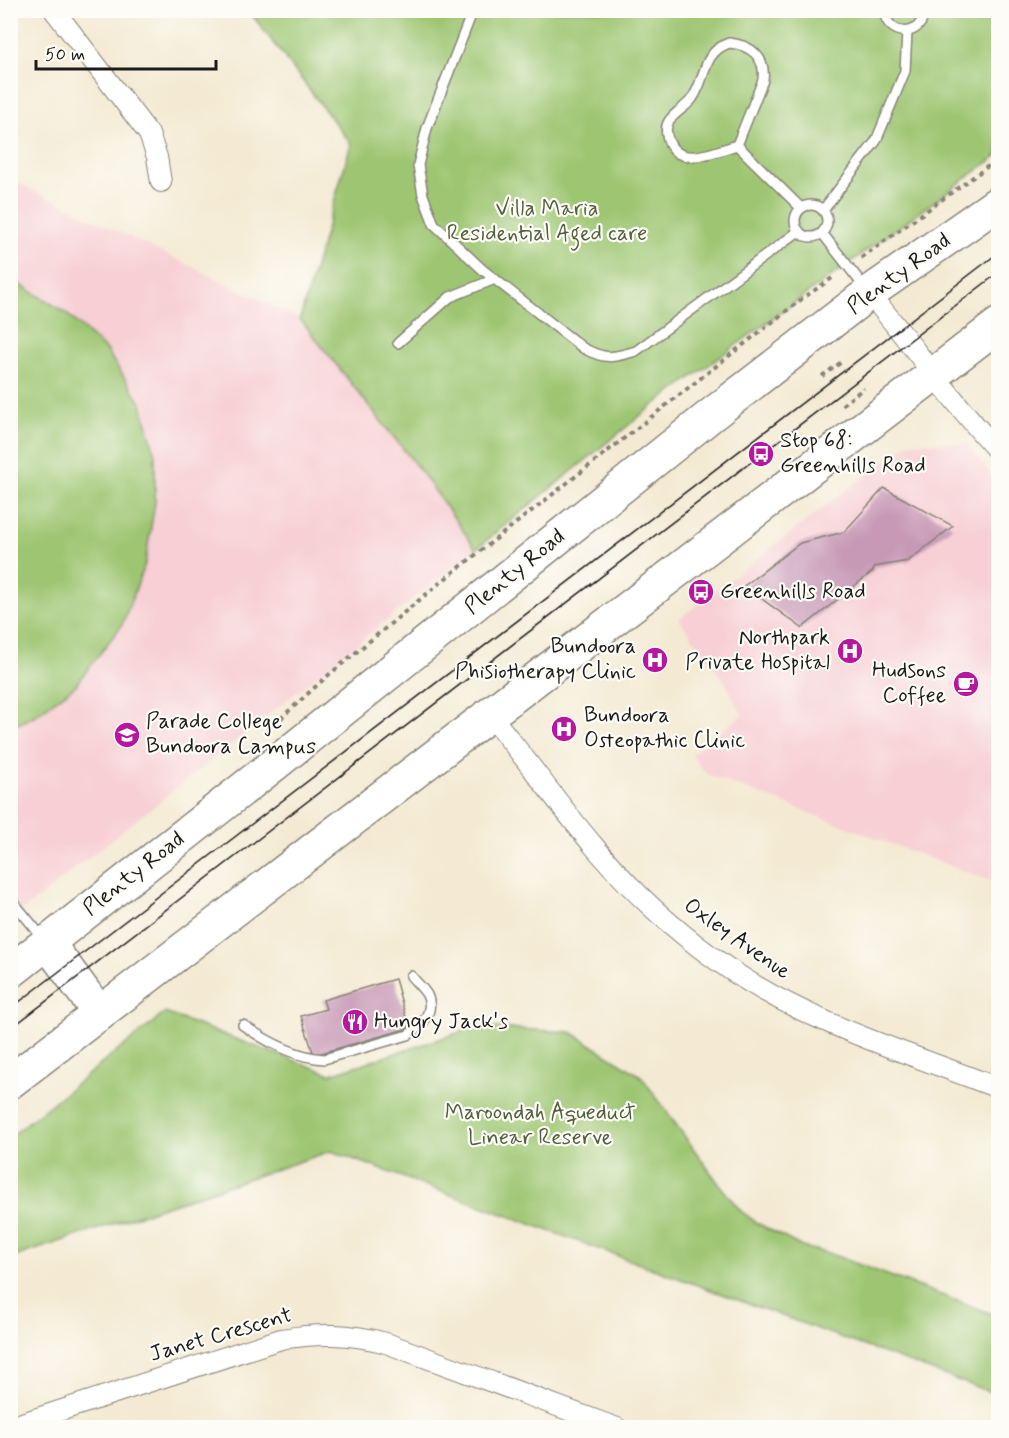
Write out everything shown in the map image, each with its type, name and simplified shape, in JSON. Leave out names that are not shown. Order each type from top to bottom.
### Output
[{"type":"highway","name":"Plenty Road","points":[[10,972],[710,416],[869,293],[999,203]]},
{"type":"highway","points":[[10,1082],[999,325]]},
{"type":"highway","points":[[47,942],[100,1014]]},
{"type":"street","points":[[54,10],[148,134],[157,157],[161,182]]},
{"type":"street","points":[[869,293],[979,431],[999,451]]},
{"type":"street","name":"Oxley Avenue","points":[[489,714],[578,828],[616,871],[655,911],[699,947],[753,984],[798,1009],[849,1031],[999,1088]]},
{"type":"street","name":"Janet Crescent","points":[[10,1427],[281,1339],[307,1334],[334,1334],[359,1336],[386,1343],[617,1428]]},
{"type":"lane","points":[[472,10],[426,128],[418,165],[423,195],[434,224],[495,279],[583,348],[596,355],[613,358],[636,351],[799,231]]},
{"type":"lane","points":[[884,10],[885,18],[893,29],[907,32],[918,27],[924,10]]},
{"type":"lane","points":[[824,210],[876,141],[905,71],[907,32]]},
{"type":"lane","points":[[729,43],[742,44],[752,50],[764,70],[763,80],[737,145],[695,158],[682,155],[669,144],[666,132],[668,122],[693,98],[710,55],[720,46],[729,43]]},
{"type":"lane","points":[[737,145],[801,208]]},
{"type":"lane","points":[[815,205],[824,210],[827,219],[822,233],[812,237],[802,235],[795,222],[801,208],[815,205]]},
{"type":"lane","points":[[822,233],[869,293]]},
{"type":"lane","points":[[398,343],[450,297],[495,279]]},
{"type":"lane","points":[[10,898],[47,942]]},
{"type":"lane","points":[[243,1025],[258,1036],[291,1051],[324,1059],[408,1035],[423,1023],[428,1015],[429,1004],[427,995],[411,976]]},
{"type":"path","points":[[265,733],[325,678],[441,582],[798,301],[999,159]]},
{"type":"path","points":[[822,376],[843,361]]},
{"type":"path","points":[[842,405],[864,388]]},
{"type":"shaded area","name":"Parade College Bundoora Campus","points":[[10,179],[300,319],[423,474],[476,549],[11,920]]},
{"type":"shaded area","name":"Northpark Private Hospital","points":[[909,442],[967,444],[998,484],[998,884],[706,774],[692,754],[742,715],[725,682],[679,619]]},
{"type":"green space","name":"Villa Maria Residential Aged care","points":[[249,11],[998,11],[998,155],[651,407],[476,549],[423,474],[300,319],[351,144]]},
{"type":"green space","points":[[11,279],[65,312],[106,350],[142,404],[155,455],[155,502],[145,564],[122,625],[75,686],[34,716],[11,727]]},
{"type":"green space","name":"Maroondah Aqueduct Linear Reserve","points":[[165,1013],[331,1074],[476,1027],[571,1032],[641,1076],[722,1188],[741,1211],[757,1223],[802,1247],[828,1253],[998,1316],[998,1395],[331,1151],[11,1258],[11,1136]]},
{"type":"building","points":[[884,488],[953,526],[908,561],[874,567],[873,571],[802,628],[744,586],[800,543],[844,532]]},
{"type":"building","name":"Hungry Jack's","points":[[395,979],[409,1028],[314,1055],[301,1016],[326,1009],[323,1000]]},
{"type":"tram line","points":[[10,1009],[998,253]]},
{"type":"tram line","points":[[10,1029],[998,273]]},
{"type":"place","name":"Stop 68: Greenhills Road","points":[[761,454]]},
{"type":"place","name":"Greenhills Road","points":[[701,592]]},
{"type":"place","name":"Northpark Private Hospital","points":[[850,651]]},
{"type":"place","name":"Bundoora Phisiotherapy Clinic","points":[[655,660]]},
{"type":"place","name":"Hudsons Coffee","points":[[966,684]]},
{"type":"place","name":"Bundoora Osteopathic Clinic","points":[[564,729]]},
{"type":"place","name":"Parade College Bundoora Campus","points":[[127,735]]},
{"type":"place","name":"Hungry Jack's","points":[[355,1022]]}]
